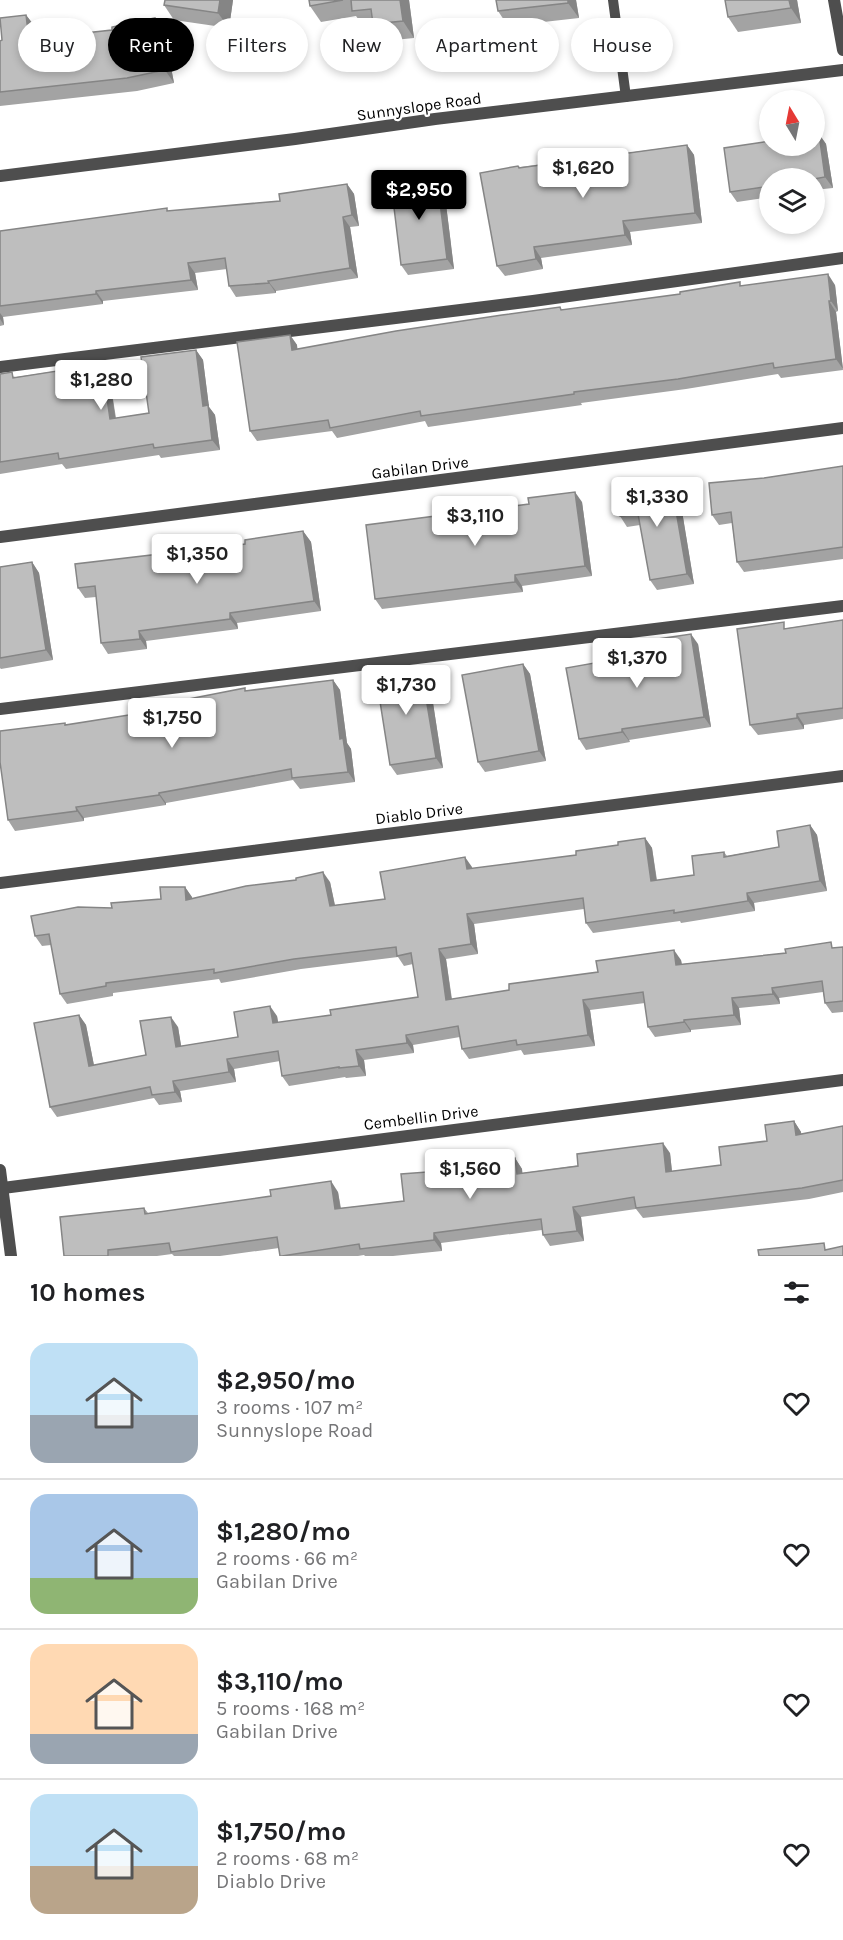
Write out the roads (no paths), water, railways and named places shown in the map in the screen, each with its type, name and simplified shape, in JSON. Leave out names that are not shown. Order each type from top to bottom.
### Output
[{"type":"street","points":[[834,0],[843,50]]},
{"type":"street","name":"Sunnyslope Road","points":[[0,176],[295,140],[435,119],[843,71]]},
{"type":"street","points":[[0,367],[533,301],[843,258]]},
{"type":"street","name":"Gabilan Drive","points":[[0,537],[843,428]]},
{"type":"street","points":[[0,709],[843,606]]},
{"type":"street","name":"Diablo Drive","points":[[0,883],[843,776]]},
{"type":"street","name":"Cembellin Drive","points":[[3,1188],[843,1080]]},
{"type":"street","points":[[0,1170],[11,1256]]},
{"type":"lane","points":[[613,0],[626,97]]}]
